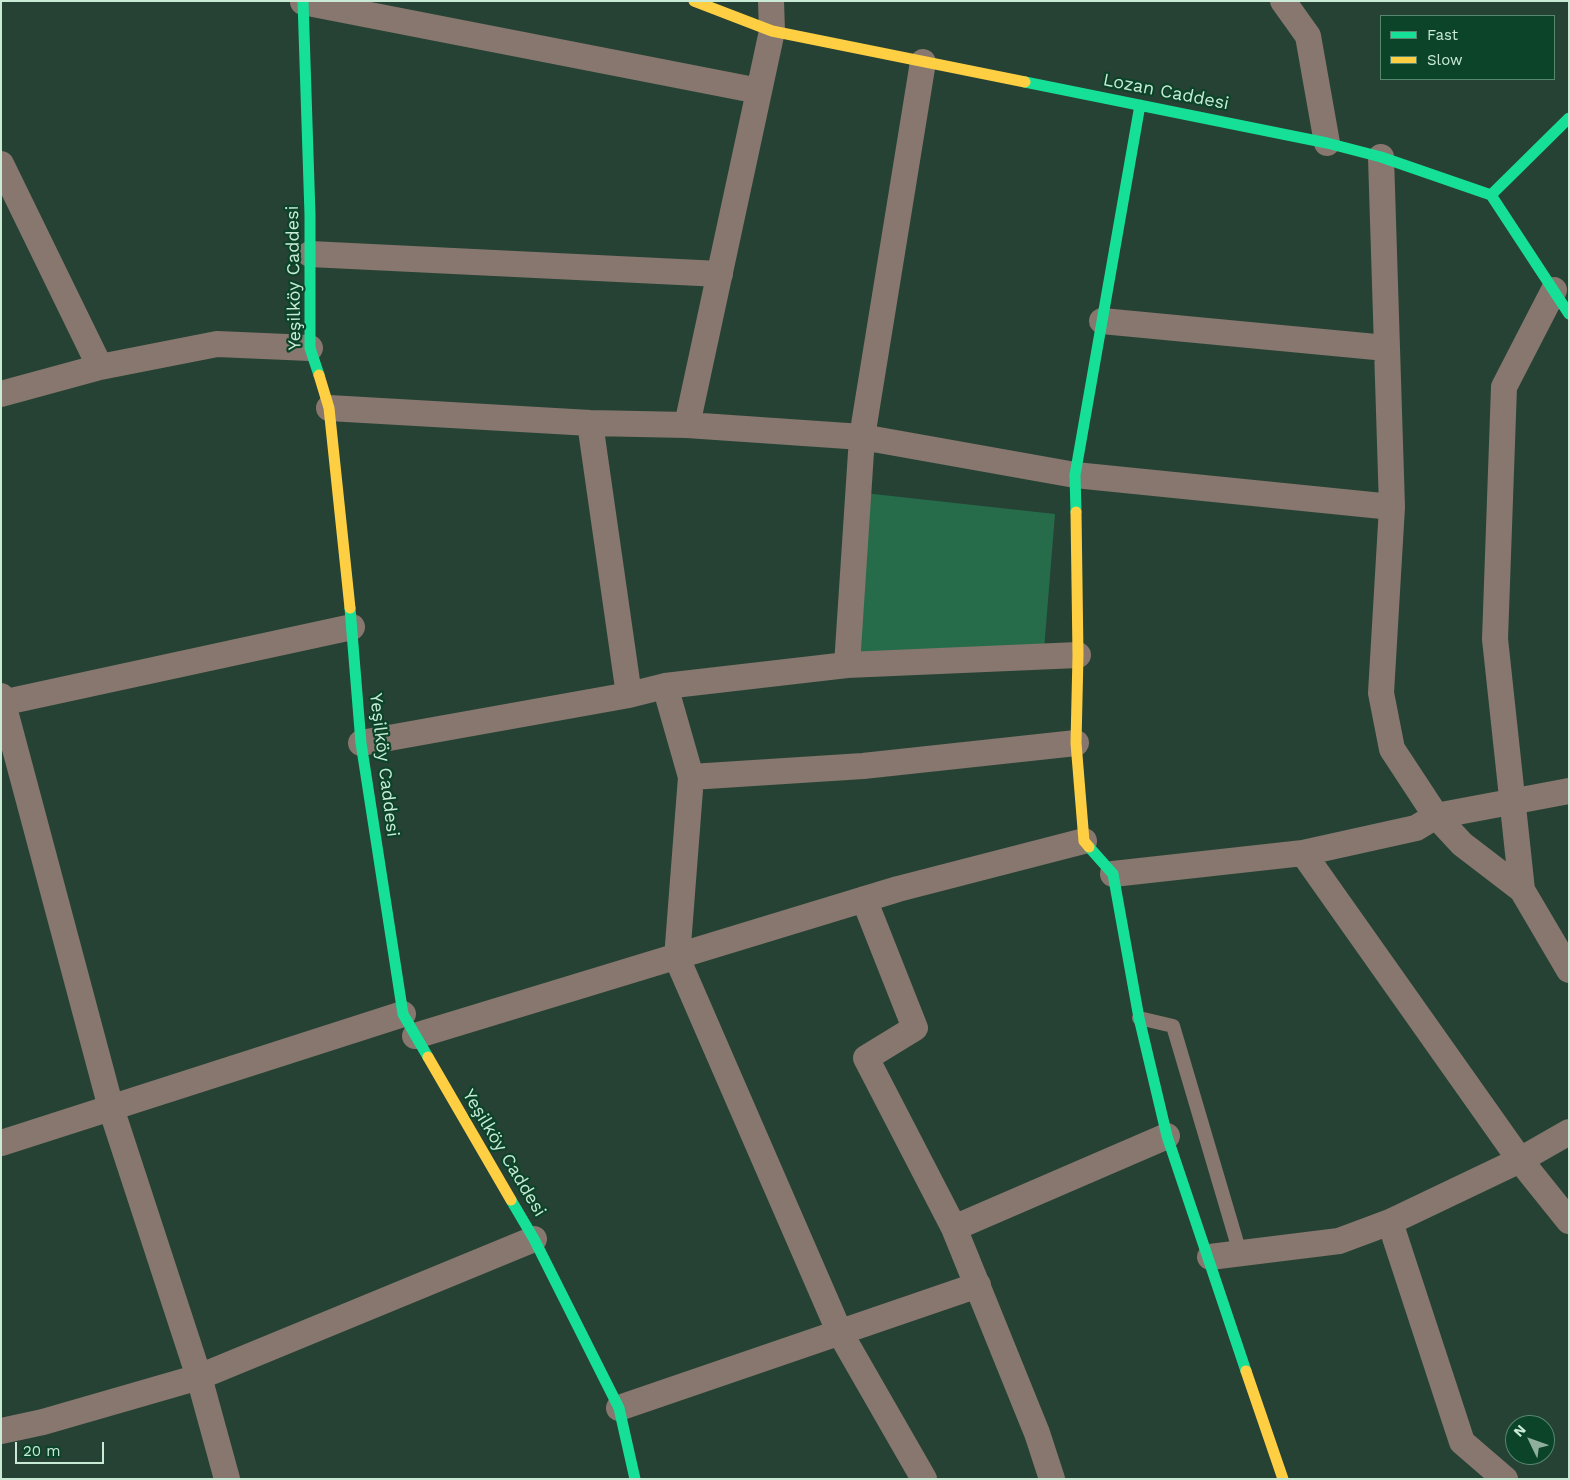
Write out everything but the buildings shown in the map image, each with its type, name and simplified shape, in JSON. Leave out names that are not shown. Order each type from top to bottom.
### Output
[{"type":"street","name":"Lozan Caddesi","points":[[694,1],[772,31],[1328,142],[1381,157],[1491,195]]},
{"type":"street","points":[[687,425],[772,31],[771,1]]},
{"type":"street","points":[[1283,1],[1308,36],[1328,142]]},
{"type":"street","points":[[303,2],[759,91]]},
{"type":"street","name":"Yeşilköy Caddesi","points":[[303,2],[310,254],[310,348],[329,408],[352,627],[361,743],[403,1014],[534,1239],[618,1408],[635,1479]]},
{"type":"street","points":[[847,666],[862,437],[923,62]]},
{"type":"street","points":[[1140,105],[1075,475],[1078,655],[1076,742],[1084,841],[1113,874],[1139,1018],[1167,1136],[1210,1257],[1283,1479]]},
{"type":"street","points":[[1569,118],[1491,195],[1569,314]]},
{"type":"street","points":[[1381,157],[1392,507],[1381,693],[1392,749],[1436,816],[1462,844],[1522,890],[1569,970]]},
{"type":"street","points":[[1,164],[100,367]]},
{"type":"street","points":[[310,254],[720,274]]},
{"type":"street","points":[[1522,890],[1514,800],[1495,639],[1504,387],[1554,290]]},
{"type":"street","points":[[1102,321],[1386,348]]},
{"type":"street","points":[[1,394],[100,367],[217,344],[310,348]]},
{"type":"street","points":[[329,408],[590,423],[687,425],[862,437],[1075,475],[1392,507]]},
{"type":"street","points":[[590,423],[629,695]]},
{"type":"street","points":[[227,1479],[200,1377],[111,1108],[2,700],[352,627]]},
{"type":"street","points":[[361,743],[629,695],[665,686],[847,666],[1078,655]]},
{"type":"street","points":[[665,686],[691,777],[677,958],[839,1331],[924,1479]]},
{"type":"street","points":[[691,777],[863,766],[1076,742]]},
{"type":"street","points":[[1113,874],[1303,853],[1416,828],[1436,816],[1569,791]]},
{"type":"street","points":[[415,1036],[677,958],[864,899],[1084,841]]},
{"type":"street","points":[[1303,853],[1520,1160],[1569,1221]]},
{"type":"street","points":[[864,899],[915,1028],[866,1058],[954,1228],[1037,1433],[1052,1479]]},
{"type":"street","points":[[1,1142],[403,1014]]},
{"type":"street","points":[[1210,1257],[1339,1241],[1390,1222],[1520,1160],[1569,1132]]},
{"type":"street","points":[[954,1228],[1167,1136]]},
{"type":"street","points":[[1390,1222],[1462,1442],[1505,1479]]},
{"type":"street","points":[[1,1431],[43,1422],[200,1377],[534,1239]]},
{"type":"street","points":[[618,1408],[978,1285]]},
{"type":"lane","points":[[1139,1018],[1174,1026],[1240,1253]]},
{"type":"green space","points":[[864,493],[1055,514],[1044,650],[857,661]]},
{"type":"traffic: fast","points":[[303,1],[310,215],[310,348],[319,375]]},
{"type":"traffic: fast","points":[[1025,82],[1327,143],[1381,157],[1491,195],[1569,314]]},
{"type":"traffic: fast","points":[[1076,512],[1075,475],[1140,105]]},
{"type":"traffic: fast","points":[[1491,195],[1569,118]]},
{"type":"traffic: fast","points":[[350,608],[361,743],[403,1014],[428,1057]]},
{"type":"traffic: fast","points":[[1089,847],[1113,874],[1139,1018],[1167,1136],[1246,1371]]},
{"type":"traffic: fast","points":[[511,1200],[534,1239],[619,1408],[635,1479]]},
{"type":"traffic: slow","points":[[694,1],[772,31],[1025,82]]},
{"type":"traffic: slow","points":[[319,375],[329,408],[350,608]]},
{"type":"traffic: slow","points":[[1076,512],[1078,655],[1076,743],[1084,841],[1089,847]]},
{"type":"traffic: slow","points":[[428,1057],[511,1200]]},
{"type":"traffic: slow","points":[[1246,1371],[1283,1479]]}]
